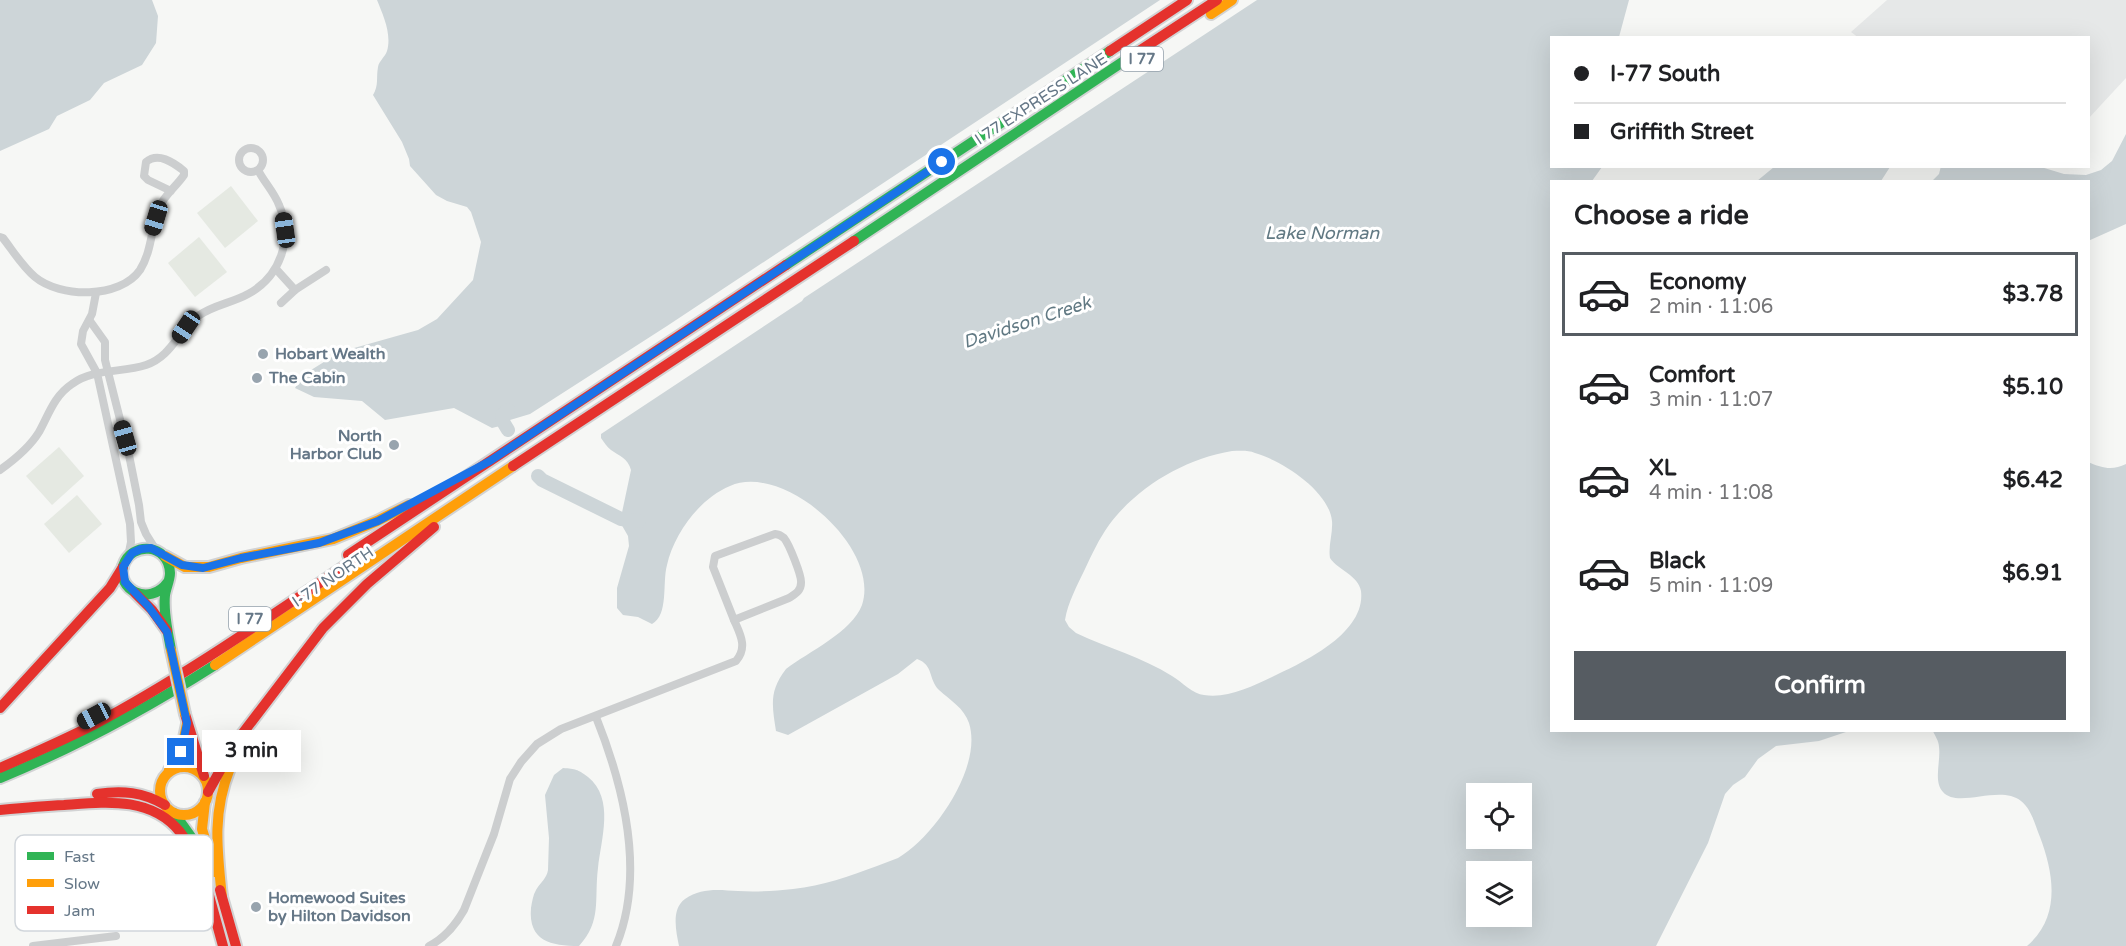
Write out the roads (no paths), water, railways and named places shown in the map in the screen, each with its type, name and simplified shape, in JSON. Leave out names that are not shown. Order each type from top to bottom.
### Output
[{"type":"main road","name":"I 77","points":[[0,759],[82,723],[155,681],[1187,0]]},
{"type":"main road","name":"I 77 EXPRESS LANE","points":[[0,768],[85,729],[183,673],[1200,0]]},
{"type":"main road","name":"I 77 EXPRESS LANE","points":[[0,778],[90,739],[188,682],[1217,0]]},
{"type":"main road","name":"I 77","points":[[431,530],[1232,0]]},
{"type":"main road","points":[[0,708],[110,588],[126,562],[141,549],[161,553],[185,567],[203,568],[319,543],[378,521],[490,461]]},
{"type":"main road","points":[[37,807],[95,794],[119,792],[142,793],[183,815],[194,813],[236,742],[333,617],[367,584],[431,530]]},
{"type":"main road","name":"I-77 NORTH","points":[[0,786],[67,759],[144,718],[217,673],[431,530]]},
{"type":"main road","points":[[161,553],[170,571],[165,599],[167,632],[186,719],[195,742],[207,792],[202,829],[204,835]]},
{"type":"main road","points":[[126,562],[125,582],[148,606],[167,632]]},
{"type":"main road","points":[[132,591],[142,595],[152,595],[162,590],[168,582]]},
{"type":"main road","points":[[222,897],[215,832],[216,810],[221,788],[237,756],[285,680]]},
{"type":"main road","points":[[186,719],[181,752],[166,774],[160,790],[169,808],[192,835]]},
{"type":"main road","points":[[166,774],[180,767],[191,768],[200,773],[207,792]]},
{"type":"main road","points":[[0,810],[115,801],[134,804],[153,811],[168,820],[183,835]]},
{"type":"main road","points":[[213,866],[236,946]]},
{"type":"main road","points":[[213,912],[223,946]]},
{"type":"street","points":[[0,237],[36,278],[52,287],[96,293],[123,283],[140,271],[147,257],[160,206],[184,176],[184,171],[160,158],[151,158],[146,162],[144,176],[171,191]]},
{"type":"street","points":[[0,470],[33,441],[59,394],[75,382],[98,373],[140,366],[160,358],[171,350],[186,327],[199,315],[249,294],[263,284],[276,269],[285,243],[284,217],[277,200],[258,170]]},
{"type":"street","points":[[276,269],[295,290]]},
{"type":"street","points":[[281,303],[295,290],[326,270]]},
{"type":"street","points":[[96,293],[90,321],[83,331],[81,344],[98,373],[130,524],[131,542],[126,562]]},
{"type":"street","points":[[90,321],[105,342],[108,371],[129,455],[141,522],[146,534],[161,553]]},
{"type":"street","points":[[429,946],[441,939],[464,910],[495,834],[510,779],[521,762],[537,744],[561,729],[736,661],[742,654],[743,645],[713,567],[715,556],[768,536],[782,536],[800,574],[802,582],[800,587],[789,598],[734,620]]},
{"type":"street","points":[[596,717],[613,760],[626,812],[630,877],[624,923],[616,946]]},
{"type":"street","points":[[33,946],[116,936]]},
{"type":"street","points":[[441,939],[447,946]]},
{"type":"water","points":[[0,0],[152,0],[158,16],[156,43],[142,65],[104,83],[90,100],[57,116],[49,129],[0,151]]},
{"type":"water","points":[[377,0],[1160,0],[530,414],[492,428],[454,408],[385,420],[362,401],[314,397],[295,388],[303,375],[340,352],[418,330],[437,319],[473,280],[481,242],[471,212],[467,207],[436,195],[410,166],[402,142],[373,95],[377,85],[377,71],[388,45],[386,25]]},
{"type":"water","name":"Lake Norman","points":[[1257,0],[1629,0],[1619,36],[1550,36],[1550,168],[1601,168],[1593,180],[1550,180],[1550,732],[1846,732],[1819,741],[1776,746],[1758,759],[1745,777],[1725,794],[1708,843],[1656,946],[679,946],[676,914],[681,903],[691,895],[711,890],[759,891],[815,886],[898,858],[912,848],[940,818],[962,780],[969,760],[971,741],[969,723],[964,713],[936,686],[926,665],[917,659],[898,674],[788,735],[776,731],[773,698],[781,677],[786,669],[839,633],[857,615],[862,605],[864,583],[857,559],[843,536],[823,515],[801,498],[776,486],[752,482],[730,486],[708,499],[675,541],[667,565],[663,606],[657,620],[652,624],[638,617],[623,615],[617,608],[617,588],[629,546],[628,536],[620,522],[631,470],[625,460],[607,446],[601,434]],"holes":[[[1232,451],[1252,452],[1278,463],[1303,479],[1314,488],[1329,510],[1332,521],[1330,558],[1356,581],[1361,591],[1360,606],[1354,620],[1344,633],[1301,663],[1240,691],[1213,696],[1200,694],[1149,663],[1076,633],[1069,627],[1065,620],[1068,607],[1093,552],[1105,530],[1134,498],[1164,476],[1197,460]]]},
{"type":"water","points":[[2126,134],[2126,224],[2090,240],[2090,180],[1933,180],[1939,174],[1940,168],[2044,168],[2064,174],[2086,175],[2101,170],[2112,161]]},
{"type":"water","points":[[1773,168],[1889,168],[1882,180],[1758,180]]},
{"type":"water","points":[[2090,463],[2107,468],[2126,464],[2126,946],[2027,946],[2038,935],[2045,922],[2052,894],[2049,866],[2033,818],[2025,805],[2012,796],[1959,798],[1950,797],[1943,792],[1938,782],[1938,741],[1934,732],[2090,732]]},
{"type":"water","points":[[563,768],[576,770],[588,777],[596,786],[604,808],[596,910],[591,928],[579,946],[559,945],[543,939],[537,935],[531,919],[534,894],[548,870],[549,838],[545,795],[554,775]]},
{"type":"waterway","name":"Davidson Creek","points":[[508,410],[503,414],[502,420],[508,430]]},
{"type":"waterway","name":"Davidson Creek","points":[[538,476],[621,519],[639,521]]},
{"type":"place","name":"Hobart Wealth","points":[[263,354]]},
{"type":"place","name":"The Cabin","points":[[257,378]]},
{"type":"place","name":"North Harbor Club","points":[[394,445]]},
{"type":"place","name":"Homewood Suites by Hilton Davidson","points":[[256,907]]}]
